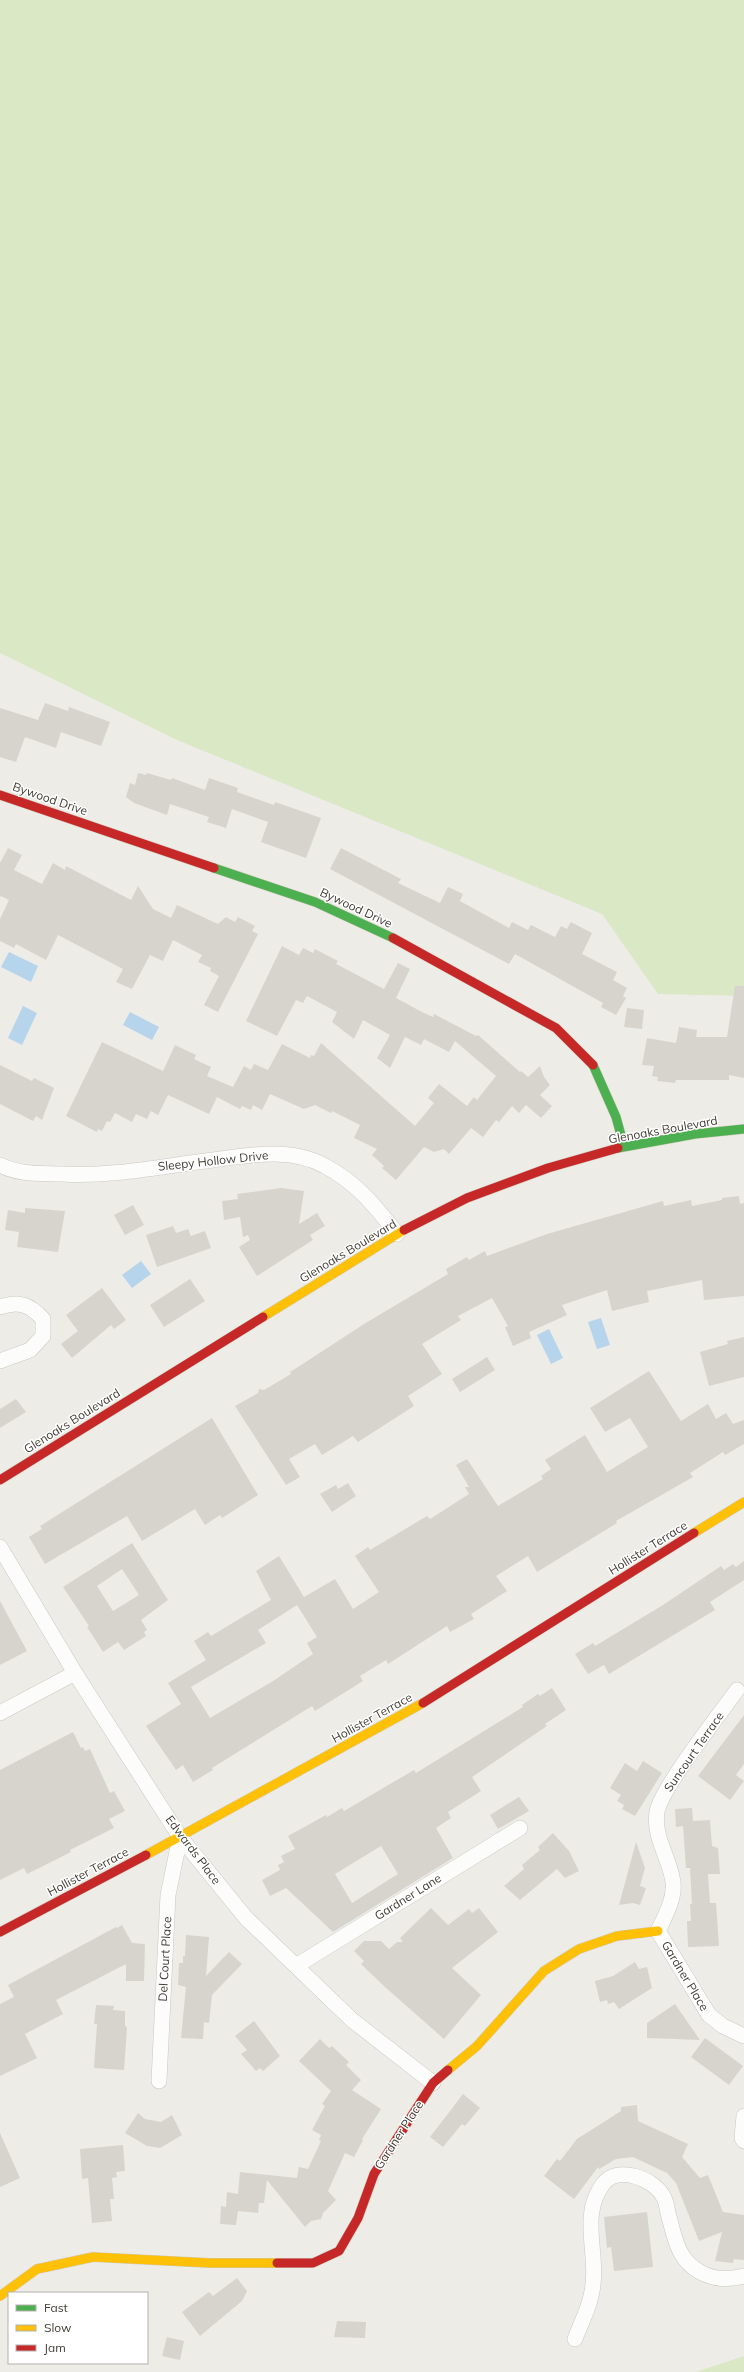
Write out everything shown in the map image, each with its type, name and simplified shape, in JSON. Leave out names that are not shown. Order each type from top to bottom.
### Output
[{"type":"street","name":"Bywood Drive","points":[[0,795],[315,902],[380,931],[516,1005],[556,1028],[592,1063],[616,1117],[624,1146]]},
{"type":"street","name":"Glenoaks Boulevard","points":[[0,1480],[397,1234],[467,1198],[548,1168],[624,1146],[695,1134],[744,1129]]},
{"type":"street","name":"Sleepy Hollow Drive","points":[[0,1165],[13,1172],[84,1175],[268,1153],[301,1156],[325,1165],[347,1180],[370,1199],[397,1234]]},
{"type":"street","points":[[0,1307],[9,1304],[32,1307],[43,1319],[43,1336],[30,1350],[0,1361]]},
{"type":"street","name":"Hollister Terrace","points":[[0,1932],[180,1837],[415,1708],[744,1502]]},
{"type":"street","name":"Edwards Place","points":[[0,1547],[75,1673],[180,1837],[246,1918],[352,2020],[433,2083]]},
{"type":"street","points":[[0,1713],[75,1673]]},
{"type":"street","name":"Suncourt Terrace","points":[[658,1931],[670,1906],[673,1883],[657,1834],[657,1811],[667,1789],[737,1690]]},
{"type":"street","name":"Gardner Lane","points":[[296,1966],[520,1828]]},
{"type":"street","name":"Del Court Place","points":[[159,2082],[168,1895],[180,1837]]},
{"type":"street","name":"Gardner Place","points":[[0,2296],[36,2269],[93,2257],[210,2263],[313,2263],[339,2251],[358,2218],[374,2174],[433,2083],[477,2046],[544,1971],[579,1949],[611,1938],[658,1931],[709,2015],[723,2026],[744,2036]]},
{"type":"street","points":[[744,2116],[742,2138],[744,2141]]},
{"type":"street","points":[[574,2339],[591,2296],[595,2261],[590,2219],[594,2198],[604,2182],[618,2174],[637,2177],[653,2184],[664,2196],[677,2246],[688,2265],[708,2276],[728,2280],[744,2276]]},
{"type":"green space","points":[[0,0],[744,0],[744,996],[658,994],[602,914],[177,740],[0,653]]},
{"type":"green space","points":[[744,2356],[744,2372],[696,2372]]},
{"type":"water","points":[[9,952],[38,966],[31,982],[1,967]]},
{"type":"water","points":[[23,1006],[37,1013],[22,1045],[8,1038]]},
{"type":"water","points":[[130,1012],[159,1027],[152,1040],[123,1025]]},
{"type":"water","points":[[141,1261],[151,1274],[132,1288],[122,1275]]},
{"type":"water","points":[[601,1318],[610,1345],[597,1349],[588,1322]]},
{"type":"water","points":[[549,1329],[563,1358],[551,1364],[537,1335]]},
{"type":"building","points":[[45,703],[68,711],[69,707],[110,722],[101,746],[61,732],[56,748],[25,737],[16,762],[0,757],[0,708],[38,720]]},
{"type":"building","points":[[138,773],[146,775],[147,773],[171,780],[172,778],[205,790],[209,778],[238,788],[237,792],[274,805],[275,802],[321,818],[306,858],[261,842],[268,822],[232,809],[226,828],[207,822],[209,817],[170,804],[167,815],[134,803],[126,797],[130,783],[135,785]]},
{"type":"building","points":[[8,848],[22,855],[14,870],[42,884],[53,863],[65,870],[66,866],[131,900],[138,886],[153,909],[171,918],[177,905],[218,924],[226,917],[235,922],[238,917],[255,926],[252,931],[258,934],[218,1012],[204,1005],[219,976],[210,971],[211,968],[198,962],[202,955],[173,940],[163,961],[150,955],[132,989],[116,982],[123,969],[58,935],[46,960],[16,944],[14,948],[0,941],[0,919],[9,900],[1,896],[0,897],[0,863]]},
{"type":"building","points":[[341,848],[401,879],[398,883],[440,903],[448,887],[463,894],[460,901],[509,928],[512,922],[528,930],[531,925],[555,937],[561,926],[567,929],[571,922],[592,933],[582,954],[617,972],[613,980],[627,988],[623,996],[626,998],[616,1015],[601,1007],[603,1003],[515,954],[509,964],[330,869]]},
{"type":"building","points":[[282,946],[299,955],[303,948],[313,953],[315,949],[338,961],[336,964],[384,989],[398,963],[410,969],[396,998],[433,1017],[434,1014],[476,1036],[478,1035],[520,1072],[521,1071],[528,1077],[540,1066],[544,1077],[550,1085],[540,1095],[552,1106],[541,1118],[526,1105],[519,1113],[512,1106],[499,1122],[496,1120],[483,1137],[471,1128],[449,1154],[444,1149],[434,1152],[424,1147],[396,1180],[382,1168],[384,1166],[372,1155],[377,1149],[354,1138],[360,1125],[332,1111],[331,1113],[315,1105],[304,1109],[270,1094],[262,1110],[253,1105],[251,1110],[242,1106],[240,1109],[217,1097],[209,1114],[168,1095],[158,1115],[151,1111],[147,1119],[136,1114],[132,1122],[115,1113],[110,1122],[107,1121],[102,1131],[98,1129],[97,1132],[66,1116],[102,1042],[163,1071],[175,1045],[196,1055],[194,1059],[211,1067],[207,1076],[233,1087],[244,1066],[251,1070],[254,1064],[268,1070],[282,1044],[310,1058],[311,1055],[314,1056],[321,1043],[415,1126],[434,1103],[428,1098],[439,1084],[467,1106],[474,1097],[477,1100],[496,1076],[455,1041],[449,1052],[424,1039],[421,1045],[405,1037],[390,1068],[377,1058],[390,1035],[363,1020],[354,1039],[332,1022],[337,1012],[307,996],[303,1003],[296,1000],[277,1036],[246,1021]]},
{"type":"building","points":[[735,986],[744,986],[744,1078],[729,1075],[729,1080],[676,1080],[675,1083],[657,1081],[658,1077],[652,1076],[654,1066],[642,1065],[647,1038],[676,1043],[679,1027],[697,1030],[696,1037],[727,1037]]},
{"type":"building","points":[[627,1008],[644,1010],[642,1029],[624,1027]]},
{"type":"building","points":[[0,1065],[32,1081],[34,1078],[54,1088],[42,1120],[36,1116],[33,1121],[0,1104]]},
{"type":"building","points":[[281,1188],[304,1191],[299,1224],[317,1213],[325,1226],[310,1235],[313,1240],[257,1276],[239,1247],[250,1240],[248,1235],[243,1237],[240,1217],[224,1220],[222,1201],[238,1199],[237,1194]]},
{"type":"building","points":[[739,1196],[740,1204],[744,1203],[744,1296],[704,1300],[702,1280],[647,1291],[649,1302],[612,1311],[607,1290],[562,1305],[567,1315],[529,1332],[531,1338],[513,1346],[505,1327],[508,1326],[492,1298],[458,1316],[461,1320],[422,1344],[442,1374],[408,1396],[414,1406],[358,1442],[353,1436],[322,1455],[315,1444],[289,1459],[300,1477],[286,1485],[235,1406],[258,1393],[259,1389],[264,1390],[291,1374],[290,1372],[364,1324],[448,1274],[446,1269],[467,1257],[469,1260],[485,1251],[487,1256],[547,1234],[663,1201],[664,1206],[691,1200],[692,1206],[722,1200],[722,1198]]},
{"type":"building","points":[[133,1205],[144,1225],[125,1235],[114,1215]]},
{"type":"building","points":[[25,1208],[65,1211],[58,1252],[17,1247],[19,1232],[5,1230],[8,1210],[25,1213]]},
{"type":"building","points":[[173,1226],[176,1233],[188,1229],[191,1236],[205,1231],[211,1248],[157,1267],[146,1235]]},
{"type":"building","points":[[190,1279],[205,1301],[164,1327],[150,1305]]},
{"type":"building","points":[[102,1288],[126,1320],[114,1329],[111,1325],[72,1358],[61,1344],[78,1331],[66,1315]]},
{"type":"building","points":[[744,1337],[744,1377],[709,1386],[700,1352],[728,1344],[727,1341]]},
{"type":"building","points":[[487,1357],[495,1370],[460,1392],[452,1379]]},
{"type":"building","points":[[649,1371],[681,1421],[708,1404],[716,1419],[726,1413],[733,1424],[744,1420],[744,1444],[725,1455],[723,1452],[690,1473],[693,1477],[616,1521],[617,1523],[537,1572],[528,1556],[496,1576],[507,1591],[471,1614],[474,1619],[450,1632],[447,1626],[388,1664],[386,1660],[360,1676],[363,1681],[315,1711],[312,1706],[212,1768],[213,1770],[193,1782],[183,1765],[176,1770],[146,1726],[181,1704],[168,1683],[206,1660],[194,1641],[208,1632],[211,1636],[271,1600],[256,1571],[279,1556],[304,1597],[335,1579],[353,1609],[379,1592],[355,1556],[368,1547],[370,1550],[427,1516],[430,1519],[469,1494],[465,1487],[469,1487],[456,1465],[467,1459],[498,1506],[543,1479],[541,1476],[551,1469],[545,1460],[585,1435],[607,1472],[648,1447],[630,1418],[605,1432],[590,1408]],"holes":[[[297,1605],[317,1637],[307,1643],[313,1654],[273,1681],[210,1718],[191,1687],[266,1643],[258,1630]]]},
{"type":"building","points":[[16,1399],[26,1412],[0,1428],[0,1409]]},
{"type":"building","points":[[212,1418],[258,1495],[222,1518],[220,1515],[205,1525],[195,1509],[142,1541],[127,1516],[45,1564],[29,1537],[42,1529],[40,1526]]},
{"type":"building","points":[[348,1483],[356,1496],[332,1512],[320,1494],[336,1485],[338,1489]]},
{"type":"building","points":[[132,1543],[168,1600],[141,1620],[147,1630],[144,1632],[146,1636],[124,1650],[118,1642],[103,1652],[87,1627],[89,1626],[63,1587]],"holes":[[[122,1569],[139,1595],[113,1611],[97,1586]]]},
{"type":"building","points":[[744,1561],[744,1580],[710,1602],[715,1610],[609,1674],[604,1665],[588,1674],[575,1654],[593,1643],[595,1646],[663,1605],[721,1566],[724,1570],[733,1564],[736,1567]]},
{"type":"building","points":[[0,1601],[27,1651],[0,1665]]},
{"type":"building","points":[[552,1688],[566,1710],[545,1724],[547,1726],[472,1777],[481,1791],[448,1812],[451,1818],[436,1828],[453,1858],[333,1932],[286,1888],[270,1896],[262,1880],[280,1870],[278,1865],[284,1862],[281,1856],[295,1849],[288,1836],[326,1815],[327,1817],[342,1808],[344,1811],[414,1770],[416,1773],[523,1707],[522,1705],[538,1694],[540,1696]],"holes":[[[381,1846],[398,1874],[352,1903],[335,1874]]]},
{"type":"building","points":[[744,1715],[744,1764],[736,1775],[744,1781],[730,1800],[698,1776]]},
{"type":"building","points":[[73,1732],[81,1748],[83,1747],[85,1751],[90,1749],[110,1793],[114,1791],[125,1811],[109,1819],[114,1828],[70,1850],[71,1852],[27,1874],[24,1868],[0,1880],[0,1770]]},
{"type":"building","points":[[643,1761],[662,1773],[635,1816],[622,1809],[624,1805],[617,1801],[621,1795],[610,1788],[625,1763],[637,1771]]},
{"type":"building","points":[[519,1797],[529,1811],[498,1829],[490,1815]]},
{"type":"building","points":[[692,1808],[693,1821],[710,1820],[712,1846],[718,1848],[720,1874],[708,1874],[710,1903],[716,1903],[719,1946],[688,1947],[687,1921],[691,1921],[690,1904],[692,1904],[690,1868],[686,1868],[683,1826],[676,1827],[675,1809]]},
{"type":"building","points":[[553,1833],[569,1851],[579,1871],[565,1878],[557,1869],[520,1900],[504,1886],[524,1869],[522,1865],[540,1850],[538,1847]]},
{"type":"building","points":[[636,1842],[645,1868],[640,1886],[646,1888],[640,1905],[633,1903],[619,1905]]},
{"type":"building","points":[[431,1908],[448,1925],[469,1909],[472,1913],[479,1908],[498,1932],[452,1968],[481,1995],[444,2039],[361,1964],[364,1961],[354,1951],[364,1941],[381,1941],[389,1949],[397,1942],[403,1942],[400,1938]]},
{"type":"building","points":[[122,1925],[132,1943],[145,1944],[144,1981],[126,1981],[126,1964],[56,2000],[63,2014],[25,2034],[37,2058],[0,2076],[0,2004],[14,1997],[8,1985]]},
{"type":"building","points":[[186,1935],[209,1937],[206,1976],[229,1952],[242,1964],[212,1995],[209,2023],[204,2022],[203,2039],[181,2038],[186,1987],[178,1985],[179,1963],[183,1963],[183,1956],[185,1956]]},
{"type":"building","points":[[635,1962],[639,1969],[647,1967],[652,1988],[619,2009],[614,2002],[608,2004],[607,2000],[600,2002],[595,1981],[613,1976]]},
{"type":"building","points":[[675,2004],[700,2040],[647,2038],[647,2023]]},
{"type":"building","points":[[96,2005],[114,2006],[113,2010],[125,2011],[125,2025],[127,2028],[124,2070],[94,2068],[97,2024],[94,2024]]},
{"type":"building","points":[[254,2021],[280,2056],[263,2071],[260,2068],[256,2071],[241,2054],[247,2050],[235,2036]]},
{"type":"building","points":[[705,2038],[743,2066],[729,2085],[691,2057]]},
{"type":"building","points":[[320,2039],[329,2048],[332,2046],[349,2062],[346,2065],[361,2080],[352,2090],[381,2109],[362,2139],[363,2140],[354,2157],[345,2153],[328,2191],[336,2200],[323,2213],[321,2219],[311,2221],[305,2227],[267,2180],[264,2203],[259,2203],[258,2213],[238,2211],[236,2225],[220,2224],[221,2206],[226,2207],[227,2192],[238,2194],[240,2172],[297,2178],[299,2167],[308,2169],[321,2141],[319,2140],[321,2135],[312,2130],[325,2106],[322,2104],[331,2091],[299,2061]]},
{"type":"building","points":[[463,2094],[480,2108],[465,2126],[462,2124],[443,2147],[430,2137]]},
{"type":"building","points":[[637,2105],[638,2121],[688,2144],[682,2157],[700,2178],[708,2175],[723,2212],[744,2215],[744,2260],[734,2259],[733,2263],[715,2261],[722,2232],[699,2241],[676,2183],[667,2173],[633,2157],[616,2159],[599,2169],[598,2167],[574,2199],[544,2176],[557,2159],[560,2161],[577,2139],[621,2111],[621,2107]]},
{"type":"building","points":[[138,2113],[145,2119],[161,2122],[172,2115],[182,2135],[160,2148],[147,2146],[125,2133]]},
{"type":"building","points":[[0,2133],[20,2178],[0,2187]]},
{"type":"building","points":[[123,2145],[125,2171],[116,2172],[117,2177],[112,2178],[114,2199],[110,2199],[112,2221],[92,2223],[88,2178],[82,2179],[80,2149]]},
{"type":"building","points":[[647,2212],[653,2267],[614,2271],[611,2247],[607,2248],[604,2217]]},
{"type":"building","points":[[237,2278],[247,2291],[242,2301],[200,2336],[182,2312],[209,2292],[213,2296]]},
{"type":"building","points":[[337,2321],[366,2322],[365,2338],[334,2337]]},
{"type":"building","points":[[167,2337],[184,2341],[180,2360],[162,2356]]},
{"type":"traffic: fast","points":[[214,868],[315,902],[393,938]]},
{"type":"traffic: fast","points":[[593,1065],[616,1117],[624,1146]]},
{"type":"traffic: fast","points":[[618,1148],[695,1134],[744,1129]]},
{"type":"traffic: slow","points":[[263,1317],[404,1230]]},
{"type":"traffic: slow","points":[[694,1533],[744,1502]]},
{"type":"traffic: slow","points":[[146,1855],[423,1703]]},
{"type":"traffic: slow","points":[[448,2070],[477,2046],[544,1971],[579,1949],[617,1936],[658,1931]]},
{"type":"traffic: slow","points":[[0,2296],[37,2269],[93,2257],[210,2263],[277,2263]]},
{"type":"traffic: jam","points":[[0,795],[214,868]]},
{"type":"traffic: jam","points":[[393,938],[556,1028],[593,1065]]},
{"type":"traffic: jam","points":[[404,1230],[467,1198],[548,1168],[618,1148]]},
{"type":"traffic: jam","points":[[0,1480],[263,1317]]},
{"type":"traffic: jam","points":[[423,1703],[694,1533]]},
{"type":"traffic: jam","points":[[0,1932],[146,1855]]},
{"type":"traffic: jam","points":[[277,2263],[313,2263],[339,2251],[358,2218],[374,2174],[433,2083],[448,2070]]}]
